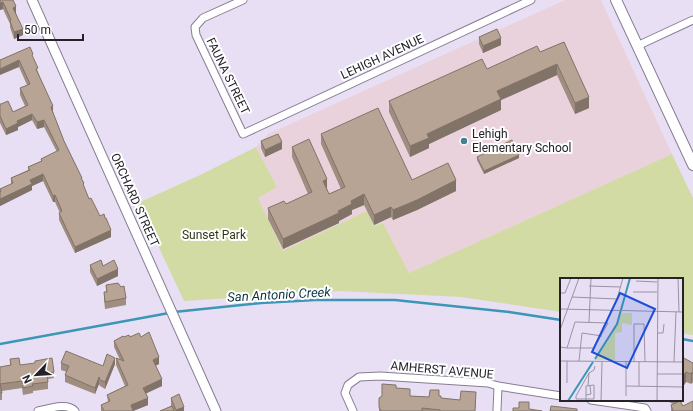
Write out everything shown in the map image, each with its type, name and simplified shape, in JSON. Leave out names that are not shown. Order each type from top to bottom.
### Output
[{"type":"main road","points":[[616,0],[693,165]]},
{"type":"street","name":"ORCHARD STREET","points":[[32,0],[109,169],[169,308],[216,411]]},
{"type":"street","name":"FAUNA STREET","points":[[243,0],[203,18],[195,26],[196,35],[243,134]]},
{"type":"street","name":"LEHIGH AVENUE","points":[[243,134],[531,0]]},
{"type":"street","points":[[637,46],[693,20]]},
{"type":"street","name":"AMHERST AVENUE","points":[[353,411],[345,393],[348,385],[359,377],[380,376],[488,383],[560,396]]},
{"type":"street","points":[[497,411],[498,386]]},
{"type":"street","points":[[597,401],[646,409]]},
{"type":"street","points":[[38,411],[65,406],[74,410]]},
{"type":"shaded area","name":"Lehigh Elementary School","points":[[565,0],[601,0],[672,154],[409,273],[383,223],[374,226],[367,212],[283,251],[258,198],[277,187],[256,147],[268,134]]},
{"type":"green space","name":"Sunset Park","points":[[256,147],[277,187],[258,198],[283,251],[367,211],[374,226],[383,223],[409,273],[672,154],[693,198],[693,335],[683,333],[683,278],[560,278],[560,312],[461,297],[340,291],[184,301],[138,203],[198,176]]},
{"type":"building","points":[[0,0],[13,0],[16,6],[13,8],[23,29],[14,32],[10,21],[11,20],[3,2],[0,3]]},
{"type":"building","points":[[497,29],[501,38],[483,46],[479,37]]},
{"type":"building","points":[[564,42],[589,97],[575,103],[557,64],[497,91],[501,99],[427,134],[429,138],[410,146],[389,101],[482,59],[487,69],[537,46],[540,52]]},
{"type":"building","points":[[30,47],[38,68],[36,69],[53,106],[51,107],[64,141],[82,178],[89,199],[91,198],[100,216],[104,214],[111,230],[75,247],[59,213],[62,211],[55,195],[53,196],[43,174],[30,180],[32,184],[0,199],[0,189],[13,183],[11,178],[30,170],[28,167],[42,161],[41,159],[59,150],[44,120],[37,122],[32,114],[17,121],[18,123],[6,129],[0,116],[0,104],[8,101],[13,112],[28,105],[20,88],[30,84],[19,60],[0,69],[0,60]]},
{"type":"building","points":[[378,108],[412,180],[448,163],[456,180],[417,200],[393,210],[391,207],[374,215],[364,194],[351,201],[352,204],[338,211],[339,213],[283,239],[268,208],[284,201],[286,204],[312,192],[292,147],[309,139],[327,179],[323,181],[329,194],[345,187],[321,134]]},
{"type":"building","points":[[278,134],[282,142],[265,150],[261,141]]},
{"type":"building","points":[[512,140],[519,155],[484,171],[477,157]]},
{"type":"building","points":[[101,260],[103,266],[114,260],[118,269],[97,279],[90,265]]},
{"type":"building","points":[[118,283],[121,287],[124,286],[126,298],[105,302],[104,292],[107,292],[106,285]]},
{"type":"building","points":[[149,332],[159,357],[153,360],[162,379],[143,388],[148,398],[131,405],[133,411],[104,411],[101,405],[110,401],[107,395],[128,385],[116,358],[124,361],[114,341],[123,336],[129,335],[130,337],[139,333],[141,337]]},
{"type":"building","points":[[66,351],[103,366],[107,354],[115,358],[105,382],[100,380],[99,377],[95,388],[65,375],[69,366],[61,363]]},
{"type":"building","points":[[19,358],[20,365],[35,363],[35,361],[52,358],[54,372],[47,373],[48,382],[32,384],[33,386],[23,388],[22,381],[0,384],[0,367],[11,365],[10,359]]},
{"type":"building","points":[[683,358],[693,363],[693,374],[692,372],[691,374],[686,372],[683,376]]},
{"type":"building","points":[[382,384],[396,385],[396,388],[410,389],[410,396],[429,397],[430,390],[439,390],[439,396],[441,396],[441,398],[460,400],[461,391],[476,392],[475,411],[440,411],[422,408],[422,411],[381,411],[379,407],[379,398],[382,396]]},
{"type":"building","points":[[179,394],[184,407],[176,410],[171,398]]},
{"type":"building","points":[[680,401],[683,406],[693,401],[693,411],[673,411],[671,405]]},
{"type":"building","points":[[519,402],[529,402],[529,409],[542,411],[513,411],[513,408],[519,408]]},
{"type":"building","points":[[172,406],[174,411],[160,411]]},
{"type":"building","points":[[551,406],[577,409],[577,411],[550,411]]},
{"type":"waterway","name":"San Antonio Creek","points":[[174,312],[261,303],[315,300],[395,300],[509,312],[560,320]]},
{"type":"waterway","name":"San Antonio Creek","points":[[0,344],[169,313]]},
{"type":"waterway","name":"San Antonio Creek","points":[[683,339],[693,341]]},
{"type":"place","name":"Lehigh Elementary School","points":[[464,141]]}]
